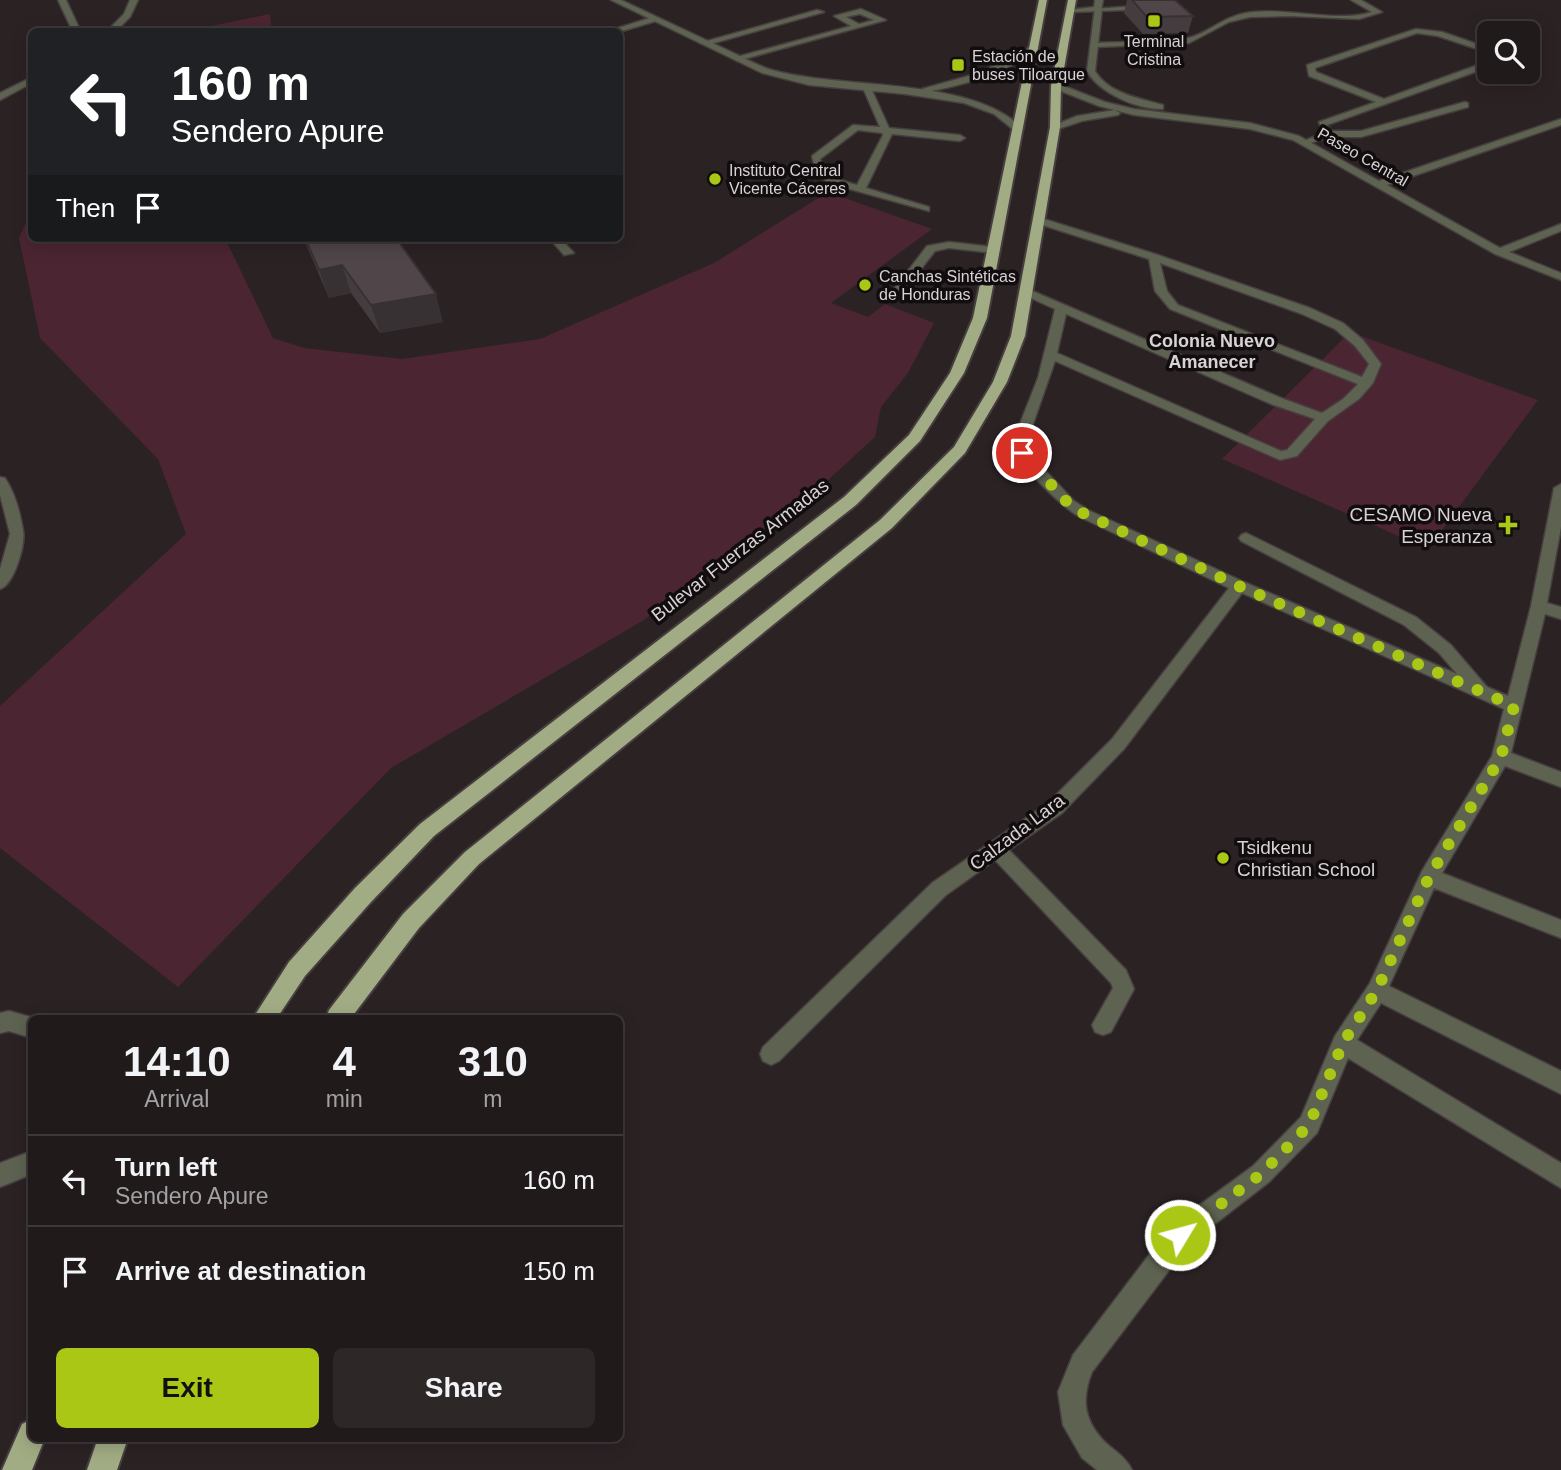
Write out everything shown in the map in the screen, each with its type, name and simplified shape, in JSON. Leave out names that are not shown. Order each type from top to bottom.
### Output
[{"type":"highway","name":"Bulevar Fuerzas Armadas","points":[[266,1015],[298,969],[363,895],[427,830],[849,501],[915,438],[957,373],[980,318],[1043,0]]},
{"type":"highway","points":[[339,1015],[411,921],[471,858],[886,524],[960,450],[1000,382],[1018,337],[1040,221],[1055,127],[1056,86],[1072,5]]},
{"type":"highway","points":[[17,1470],[29,1442]]},
{"type":"highway","points":[[102,1470],[112,1442]]},
{"type":"street","points":[[62,0],[75,28]]},
{"type":"street","points":[[114,28],[127,15],[134,0]]},
{"type":"street","points":[[615,0],[765,71],[809,82],[905,91],[982,106],[998,112],[1018,129]]},
{"type":"street","points":[[1096,44],[1189,41],[1202,37],[1231,18],[1252,15],[1290,13],[1367,17],[1378,12],[1355,0]]},
{"type":"street","points":[[1072,5],[1164,6]]},
{"type":"street","points":[[1098,5],[1096,44],[1091,71],[1100,85],[1128,97],[1201,118]]},
{"type":"street","points":[[704,43],[820,12]]},
{"type":"street","points":[[623,28],[653,19]]},
{"type":"street","points":[[737,58],[858,26]]},
{"type":"street","points":[[1385,102],[1312,74],[1310,67],[1416,31],[1439,34],[1477,47]]},
{"type":"street","points":[[905,91],[974,80],[1000,69],[1035,48]]},
{"type":"street","points":[[1328,134],[1322,124],[1477,68]]},
{"type":"street","points":[[0,97],[28,81]]},
{"type":"street","name":"Paseo Central","points":[[1056,86],[1102,104],[1134,112]]},
{"type":"street","points":[[860,190],[888,135],[867,88]]},
{"type":"street","points":[[1307,143],[1328,134],[1361,134],[1465,105]]},
{"type":"street","points":[[877,111],[815,158],[821,173],[832,181],[925,209]]},
{"type":"street","name":"Paseo Central","points":[[1055,127],[1098,114],[1134,112],[1201,118],[1270,129],[1307,143],[1499,252],[1561,278]]},
{"type":"street","points":[[1379,184],[1561,122]]},
{"type":"street","points":[[856,127],[960,138]]},
{"type":"street","points":[[1040,221],[1154,257],[1306,311],[1339,326],[1359,343],[1375,364],[1367,383],[1336,411],[1323,418],[1292,453],[1280,456],[1052,355]]},
{"type":"street","points":[[1499,252],[1561,226]]},
{"type":"street","points":[[558,242],[568,253]]},
{"type":"street","points":[[895,295],[931,248],[949,245],[994,250]]},
{"type":"street","points":[[1154,257],[1158,285],[1166,301],[1174,307],[1367,383]]},
{"type":"street","points":[[1026,292],[1276,401],[1323,418]]},
{"type":"street","points":[[1061,308],[1052,355],[1035,411],[1019,444],[1022,453],[1069,504],[1239,586],[1514,706]]},
{"type":"street","points":[[0,481],[6,491],[17,534],[5,579],[0,584]]},
{"type":"street","points":[[1118,1470],[1092,1448],[1076,1425],[1071,1392],[1082,1364],[1180,1235],[1261,1174],[1309,1125],[1343,1043],[1377,990],[1429,877],[1501,757],[1558,526],[1561,488]]},
{"type":"street","points":[[1247,538],[1410,621],[1445,649],[1481,691]]},
{"type":"street","name":"Calzada Lara","points":[[771,1055],[939,889],[1055,808],[1118,744],[1239,586]]},
{"type":"street","points":[[1539,606],[1561,613]]},
{"type":"street","points":[[1501,757],[1561,780]]},
{"type":"street","points":[[996,849],[1119,977],[1124,989],[1103,1025]]},
{"type":"street","points":[[1429,877],[1561,929]]},
{"type":"street","points":[[1377,990],[1561,1083]]},
{"type":"street","points":[[0,1023],[9,1021],[28,1027]]},
{"type":"street","points":[[1343,1043],[1561,1176]]},
{"type":"street","points":[[0,1175],[28,1164]]},
{"type":"shaded area","points":[[270,14],[272,28],[201,28]]},
{"type":"shaded area","points":[[828,192],[932,229],[831,303],[868,317],[885,304],[934,323],[908,373],[881,407],[875,437],[816,491],[644,620],[391,768],[178,987],[0,848],[0,706],[186,534],[158,459],[40,338],[19,238],[28,218],[28,242],[227,242],[273,338],[304,348],[402,359],[540,339],[714,263]]},
{"type":"shaded area","points":[[1350,332],[1538,400],[1428,549],[1222,459]]},
{"type":"building","points":[[1132,0],[1175,0],[1193,16],[1147,17]]},
{"type":"building","points":[[307,242],[399,242],[436,294],[371,305],[342,265],[319,270]]},
{"type":"place","name":"Terminal Cristina","points":[[1154,21]]},
{"type":"place","name":"Estación de buses Tiloarque","points":[[958,65]]},
{"type":"place","name":"Instituto Central Vicente Cáceres","points":[[715,179]]},
{"type":"place","name":"Canchas Sintéticas de Honduras","points":[[865,285]]},
{"type":"place","name":"CESAMO Nueva Esperanza","points":[[1508,525]]},
{"type":"place","name":"Tsidkenu Christian School","points":[[1223,858]]},
{"type":"district","name":"Colonia Nuevo Amanecer","points":[[1212,351]]},
{"type":"route","points":[[1022,453],[1069,504],[1083,513],[1239,586],[1514,706],[1501,757],[1429,877],[1377,990],[1343,1043],[1309,1125],[1261,1174],[1180,1235]]}]
